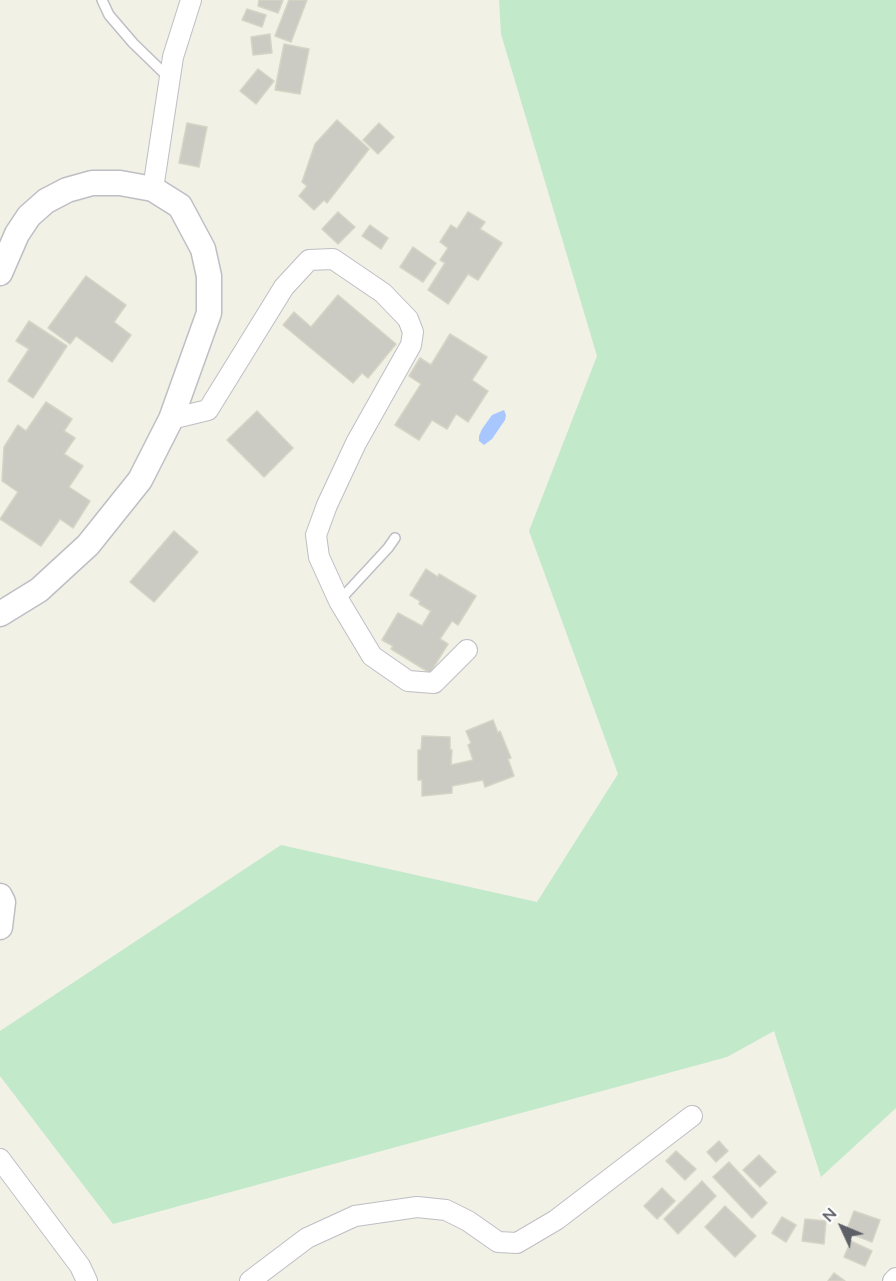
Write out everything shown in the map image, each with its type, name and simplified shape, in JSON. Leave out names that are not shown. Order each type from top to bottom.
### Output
[{"type":"street","points":[[153,189],[173,57],[191,0]]},
{"type":"street","points":[[0,273],[17,234],[29,216],[46,201],[67,190],[92,183],[120,183],[153,189],[180,206],[203,249],[209,276],[209,313],[171,419],[140,480],[88,545],[39,590],[0,614]]},
{"type":"street","points":[[171,419],[208,410],[284,287],[309,260],[333,259],[383,293],[408,319],[413,332],[411,345],[356,443],[327,505],[316,535],[319,557],[339,601],[372,656],[408,681],[434,683],[467,650]]},
{"type":"street","points":[[0,896],[3,902],[0,927]]},
{"type":"street","points":[[250,1281],[307,1238],[355,1216],[417,1207],[446,1210],[468,1221],[498,1242],[517,1243],[556,1220],[692,1116]]},
{"type":"street","points":[[0,1159],[80,1266],[87,1281]]},
{"type":"lane","points":[[102,0],[109,15],[133,43],[170,78]]},
{"type":"lane","points":[[339,601],[388,548],[394,538]]},
{"type":"green space","points":[[499,0],[896,0],[896,1108],[821,1177],[774,1031],[727,1057],[113,1224],[0,1076],[0,1031],[281,845],[537,902],[618,774],[529,531],[597,356],[501,34]]},
{"type":"water","points":[[504,410],[505,420],[492,439],[484,445],[479,441],[482,429],[492,415]]},
{"type":"building","points":[[259,0],[283,0],[278,13],[258,6]]},
{"type":"building","points":[[289,0],[307,0],[291,42],[275,36]]},
{"type":"building","points":[[247,9],[266,15],[262,27],[242,20]]},
{"type":"building","points":[[270,34],[272,53],[253,55],[251,37]]},
{"type":"building","points":[[284,44],[309,49],[300,94],[275,90]]},
{"type":"building","points":[[258,69],[274,81],[256,104],[240,91]]},
{"type":"building","points":[[337,120],[369,149],[327,203],[324,200],[314,210],[299,196],[307,186],[302,182],[315,144]]},
{"type":"building","points":[[187,123],[207,127],[199,167],[179,163]]},
{"type":"building","points":[[379,123],[394,137],[378,154],[363,140]]},
{"type":"building","points":[[338,212],[355,227],[338,244],[322,229]]},
{"type":"building","points":[[468,212],[485,222],[480,229],[502,243],[478,280],[468,274],[448,304],[428,290],[445,263],[440,260],[448,248],[440,242],[451,225],[457,229]]},
{"type":"building","points":[[370,225],[388,238],[381,249],[362,236]]},
{"type":"building","points":[[413,247],[436,263],[423,282],[400,267]]},
{"type":"building","points":[[86,276],[126,305],[114,322],[131,335],[112,362],[76,336],[70,344],[48,328]]},
{"type":"building","points":[[338,295],[396,344],[368,378],[362,373],[353,383],[283,325],[294,312],[311,327]]},
{"type":"building","points":[[29,321],[67,346],[33,398],[8,381],[29,349],[16,341]]},
{"type":"building","points":[[450,334],[487,357],[472,380],[488,391],[468,422],[456,414],[447,429],[432,420],[419,440],[395,425],[421,384],[409,376],[420,358],[431,365]]},
{"type":"building","points":[[46,402],[72,419],[64,431],[75,438],[64,454],[83,466],[69,487],[90,501],[73,528],[60,519],[41,546],[0,519],[18,492],[2,481],[4,447],[18,425],[26,431]]},
{"type":"building","points":[[257,411],[293,448],[264,477],[227,440]]},
{"type":"building","points":[[174,531],[198,552],[154,602],[130,582]]},
{"type":"building","points":[[426,569],[476,596],[458,625],[452,621],[440,639],[448,644],[430,673],[391,649],[393,646],[382,640],[398,613],[422,626],[431,611],[410,595]]},
{"type":"building","points":[[493,720],[511,758],[508,759],[514,776],[485,787],[483,780],[452,786],[452,793],[422,796],[422,780],[418,780],[418,750],[421,750],[422,736],[450,737],[451,765],[473,760],[468,745],[471,743],[466,731]]},
{"type":"building","points":[[719,1141],[728,1151],[716,1162],[707,1152]]},
{"type":"building","points":[[676,1151],[696,1169],[685,1180],[666,1161]]},
{"type":"building","points":[[759,1155],[776,1172],[760,1187],[743,1170]]},
{"type":"building","points":[[729,1162],[767,1203],[752,1218],[713,1177]]},
{"type":"building","points":[[702,1181],[716,1196],[678,1234],[664,1219]]},
{"type":"building","points":[[662,1188],[675,1201],[657,1219],[644,1206]]},
{"type":"building","points":[[725,1206],[756,1236],[735,1257],[705,1227]]},
{"type":"building","points":[[854,1211],[880,1220],[872,1242],[846,1232]]},
{"type":"building","points":[[782,1217],[796,1225],[786,1242],[772,1233]]},
{"type":"building","points":[[805,1219],[826,1221],[824,1244],[802,1241]]},
{"type":"building","points":[[851,1241],[872,1251],[865,1266],[844,1257]]},
{"type":"building","points":[[834,1273],[845,1281],[828,1281]]}]
